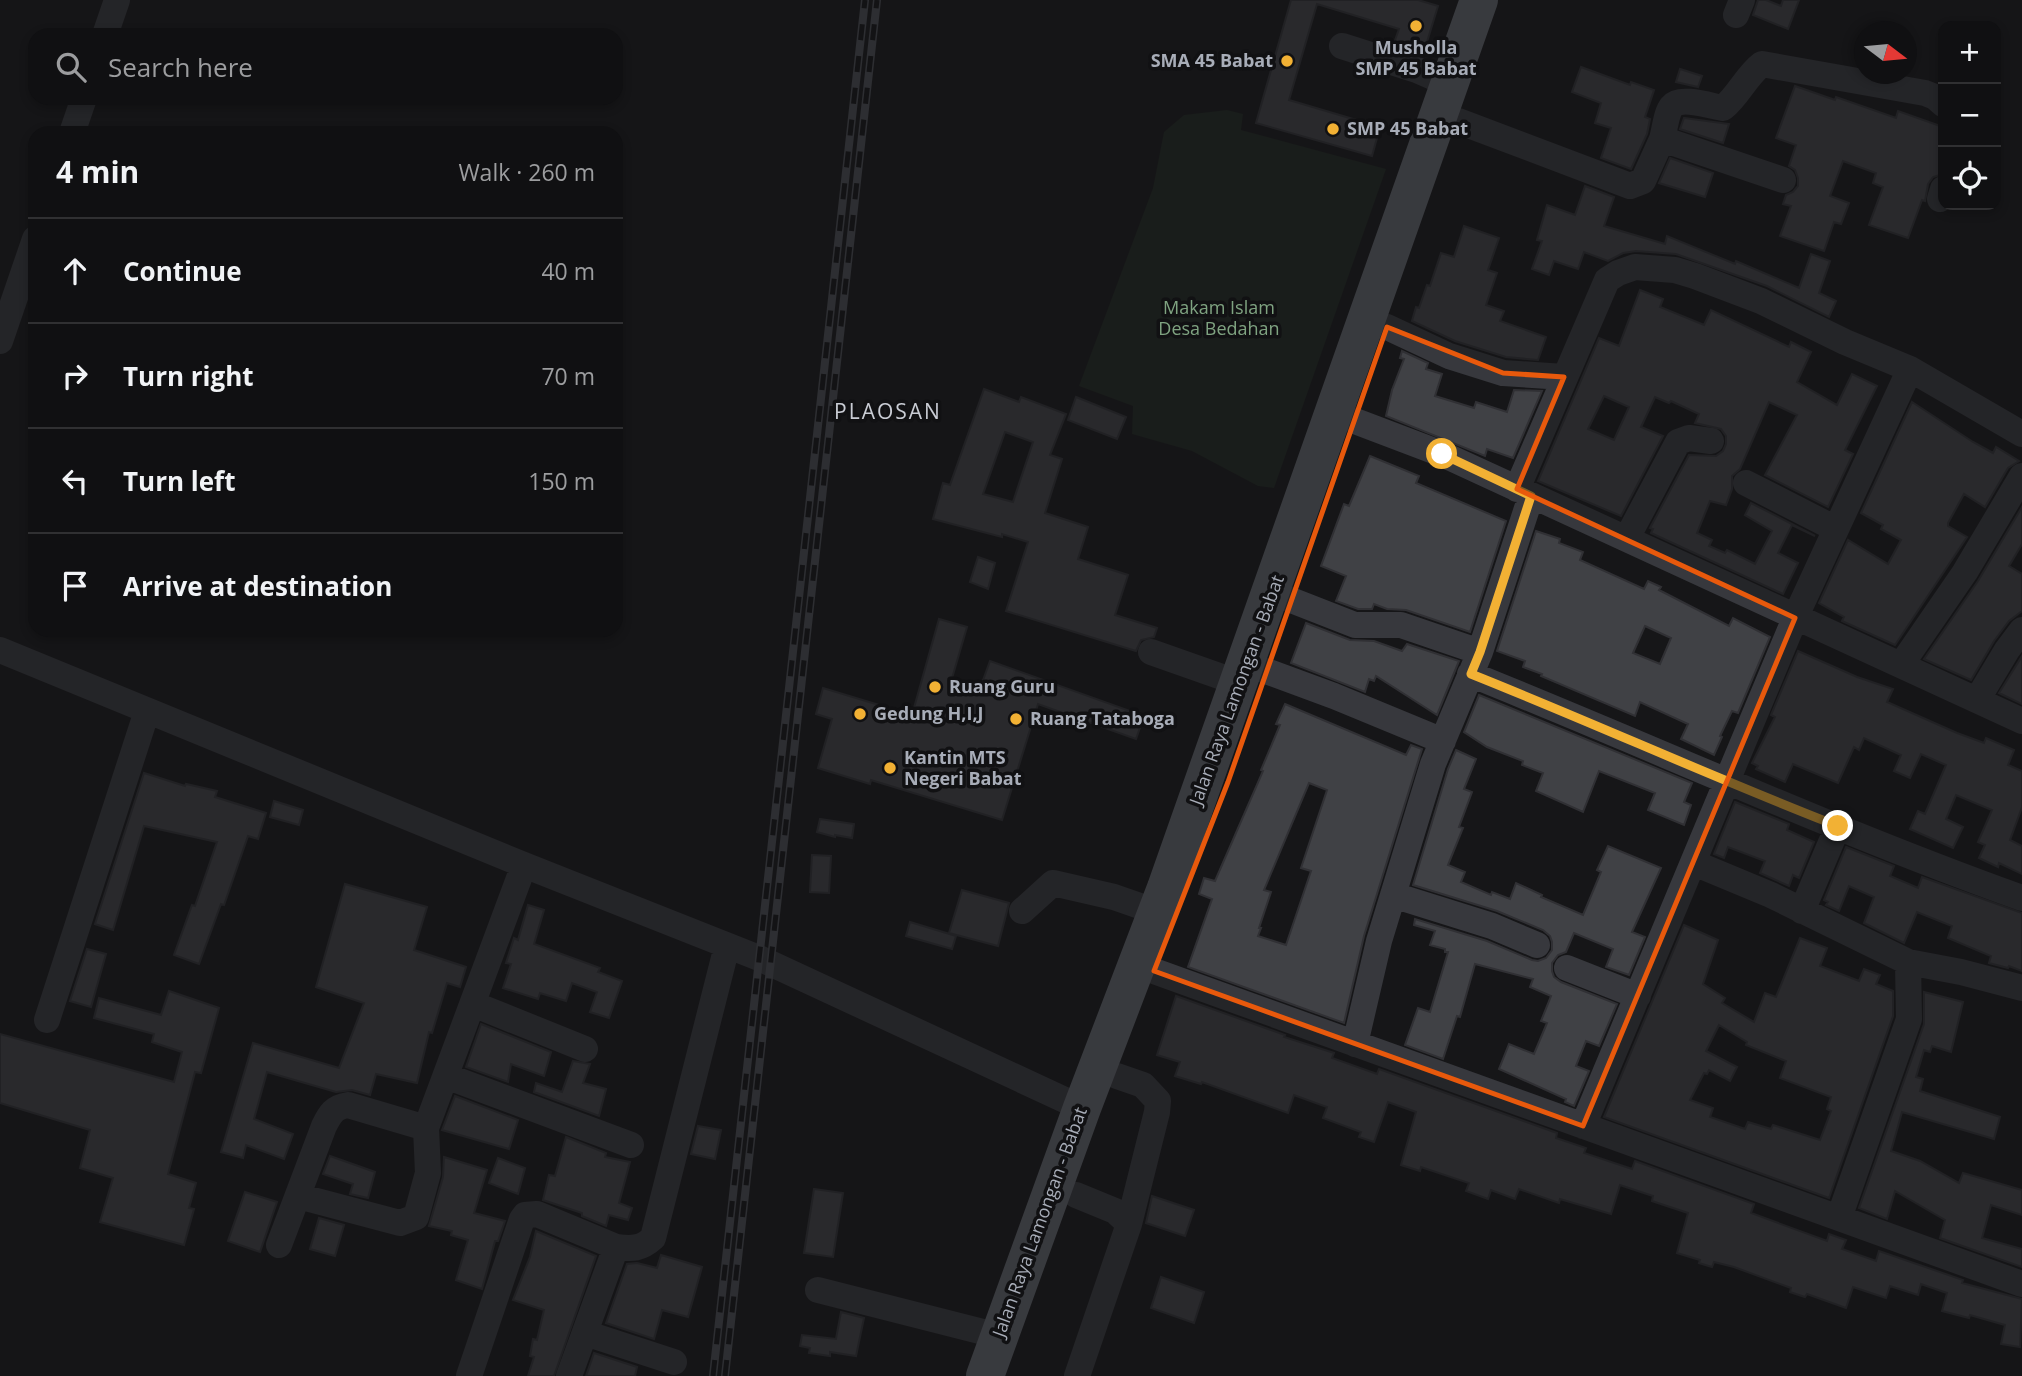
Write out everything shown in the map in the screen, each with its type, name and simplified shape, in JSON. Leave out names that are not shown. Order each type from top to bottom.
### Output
[{"type":"highway","name":"Jalan Raya Lamongan - Babat","points":[[985,1376],[1082,1108],[1157,912],[1253,677],[1479,0]]},
{"type":"highway","name":"Jalan Raya Lamongan - Babat","points":[[1012,1376],[1154,971],[1228,782],[1253,677],[1291,600],[1387,327],[1465,124],[1501,0]]},
{"type":"street","points":[[107,28],[117,0]]},
{"type":"street","points":[[1342,46],[1417,70],[1449,84]]},
{"type":"street","points":[[1465,124],[1630,186],[1643,181],[1662,139],[1671,107],[1676,102],[1689,101],[1723,108],[1762,64],[1925,93],[1938,100]]},
{"type":"street","points":[[74,126],[82,105]]},
{"type":"street","points":[[1662,139],[1783,180]]},
{"type":"street","points":[[0,341],[28,259]]},
{"type":"street","points":[[1355,1044],[1379,940],[1433,764],[1475,663],[1524,493],[1564,377],[1606,280],[1618,272],[1634,267],[1675,270],[1695,276],[1761,301],[1845,342],[1910,369],[2022,434]]},
{"type":"street","points":[[1387,327],[1449,356],[1503,373],[1564,377]]},
{"type":"street","points":[[1583,1126],[1795,618],[1910,369]]},
{"type":"street","points":[[1355,421],[1442,454],[2022,721]]},
{"type":"street","points":[[1627,538],[1678,442],[1689,438],[1712,441]]},
{"type":"street","points":[[1901,665],[1965,572],[2022,476]]},
{"type":"street","points":[[1746,483],[1836,529]]},
{"type":"street","points":[[1291,600],[1355,625],[1401,625],[1600,726],[1727,782],[2022,898]]},
{"type":"street","points":[[1977,700],[2022,630]]},
{"type":"street","points":[[0,650],[524,865],[759,958],[1082,1108]]},
{"type":"street","points":[[1151,652],[1334,696],[1443,741]]},
{"type":"street","points":[[47,1020],[147,711]]},
{"type":"street","points":[[1802,911],[1838,826]]},
{"type":"street","points":[[1694,863],[1771,895],[1908,962],[2022,988]]},
{"type":"street","points":[[298,1196],[400,1223],[416,1217],[428,1173],[426,1128],[524,865]]},
{"type":"street","points":[[1022,912],[1054,883],[1114,897],[1157,912]]},
{"type":"street","points":[[1393,895],[1492,926],[1537,945]]},
{"type":"street","points":[[469,1376],[525,1215],[537,1214],[616,1247],[632,1249],[644,1246],[653,1238],[727,946]]},
{"type":"street","points":[[1839,1218],[1909,1019],[1908,962]]},
{"type":"street","points":[[1567,968],[1638,996]]},
{"type":"street","points":[[1154,971],[2022,1284]]},
{"type":"street","points":[[472,1004],[585,1049]]},
{"type":"street","points":[[446,1076],[631,1145]]},
{"type":"street","points":[[1077,1376],[1129,1224],[1157,1112],[1158,1101],[1143,1085],[1117,1076]]},
{"type":"street","points":[[279,1245],[324,1126],[338,1106],[348,1105],[426,1128]]},
{"type":"street","points":[[1076,1195],[1115,1211],[1129,1224]]},
{"type":"street","points":[[569,1376],[616,1247]]},
{"type":"street","points":[[818,1290],[999,1336]]},
{"type":"street","points":[[585,1333],[674,1362]]},
{"type":"highlighted area","points":[[1387,327],[1503,373],[1564,377],[1517,489],[1795,618],[1583,1126],[1154,971],[1228,782]]},
{"type":"green space","name":"Makam Islam Desa Bedahan","points":[[1227,110],[1243,114],[1241,130],[1386,169],[1274,488],[1258,486],[1192,451],[1132,434],[1133,406],[1079,386],[1153,188],[1164,132],[1184,115]]},
{"type":"building","points":[[1291,0],[1418,0],[1438,6],[1423,55],[1393,46],[1399,29],[1317,4],[1289,100],[1380,127],[1372,156],[1256,123]]},
{"type":"building","points":[[1758,0],[1781,6],[1783,0],[1799,0],[1788,29],[1753,15]]},
{"type":"building","points":[[1581,67],[1630,85],[1631,82],[1654,90],[1645,117],[1650,119],[1647,134],[1631,169],[1601,158],[1611,128],[1595,123],[1601,103],[1572,92]]},
{"type":"building","points":[[1680,69],[1702,76],[1698,87],[1676,82]]},
{"type":"building","points":[[1795,86],[1896,118],[1898,111],[1938,125],[1938,176],[1928,184],[1925,201],[1922,200],[1908,238],[1869,225],[1883,187],[1873,183],[1876,173],[1843,161],[1830,196],[1849,203],[1841,224],[1834,222],[1824,251],[1780,236],[1791,206],[1783,204],[1786,195],[1798,186],[1798,178],[1795,170],[1789,166],[1796,145],[1776,138]]},
{"type":"building","points":[[1684,118],[1729,124],[1723,143],[1680,129]]},
{"type":"building","points":[[1670,158],[1713,173],[1705,197],[1659,183]]},
{"type":"building","points":[[1585,186],[1614,197],[1604,226],[1665,244],[1667,236],[1799,288],[1811,254],[1830,261],[1819,293],[1836,301],[1829,317],[1767,286],[1676,254],[1636,251],[1623,253],[1608,261],[1584,252],[1578,269],[1554,261],[1549,275],[1532,269],[1542,241],[1537,240],[1547,205],[1575,215]]},
{"type":"building","points":[[1464,226],[1499,238],[1488,270],[1497,273],[1486,305],[1504,311],[1500,321],[1546,337],[1538,360],[1506,357],[1455,341],[1412,321],[1427,285],[1430,286],[1441,253],[1454,257]]},
{"type":"building","points":[[1640,290],[1663,299],[1660,307],[1704,325],[1711,310],[1789,347],[1791,342],[1811,352],[1797,382],[1837,405],[1852,374],[1877,386],[1845,450],[1853,454],[1828,507],[1765,475],[1797,415],[1769,402],[1740,469],[1732,476],[1732,489],[1726,505],[1710,501],[1697,533],[1712,540],[1709,546],[1725,553],[1727,550],[1755,564],[1772,531],[1745,515],[1751,503],[1815,536],[1792,525],[1778,553],[1798,563],[1783,594],[1651,533],[1653,529],[1650,528],[1689,455],[1716,456],[1723,451],[1726,444],[1726,436],[1721,429],[1695,423],[1699,414],[1671,401],[1669,403],[1655,397],[1641,427],[1663,436],[1621,516],[1538,481],[1599,338],[1619,346]],"holes":[[[1604,396],[1629,407],[1614,440],[1588,429]]]},
{"type":"building","points":[[1402,351],[1428,363],[1426,369],[1442,374],[1435,396],[1474,408],[1476,402],[1507,412],[1514,390],[1542,391],[1513,458],[1487,449],[1485,456],[1386,416],[1392,390],[1404,359],[1400,358]]},
{"type":"building","points":[[984,389],[1019,402],[1021,397],[1066,414],[1050,455],[1062,459],[1045,513],[1088,527],[1078,559],[1128,575],[1115,615],[1157,628],[1154,637],[1141,640],[1136,651],[1006,611],[1028,542],[933,519],[943,483],[950,485]],"holes":[[[1005,432],[1033,442],[1013,502],[983,494]]]},
{"type":"building","points":[[1076,397],[1126,417],[1117,439],[1068,420]]},
{"type":"building","points":[[1912,402],[1973,442],[1993,453],[1996,447],[2019,461],[2008,468],[1985,507],[1964,494],[1948,526],[1967,537],[1895,645],[1842,621],[1844,617],[1819,603],[1848,540],[1888,564],[1901,540],[1881,529],[1883,525],[1861,513]]},
{"type":"building","points":[[1370,456],[1419,476],[1416,483],[1506,521],[1470,632],[1406,610],[1387,609],[1374,604],[1372,609],[1358,609],[1336,601],[1346,576],[1321,566],[1344,504],[1349,506]]},
{"type":"building","points":[[2022,507],[2022,544],[2009,566],[2022,574],[2022,611],[2009,621],[1994,641],[1971,680],[1924,659],[1978,581]]},
{"type":"building","points":[[1536,531],[1560,539],[1559,543],[1583,552],[1580,560],[1644,589],[1648,581],[1661,587],[1659,590],[1729,626],[1733,618],[1770,637],[1738,713],[1732,711],[1714,755],[1681,739],[1688,724],[1640,702],[1635,716],[1541,676],[1542,674],[1523,667],[1525,661],[1497,651]],"holes":[[[1645,626],[1671,638],[1660,664],[1633,653]]]},
{"type":"building","points":[[978,557],[995,563],[988,589],[970,582]]},
{"type":"building","points":[[939,619],[967,627],[950,685],[978,694],[990,661],[1144,716],[1136,739],[1038,704],[1002,820],[871,780],[870,784],[818,768],[832,719],[816,714],[823,688],[912,715]]},
{"type":"building","points":[[1306,623],[1350,640],[1374,641],[1402,651],[1407,644],[1459,661],[1437,715],[1376,676],[1374,681],[1369,679],[1365,692],[1291,663]]},
{"type":"building","points":[[1798,651],[1857,677],[1893,689],[1887,702],[1957,733],[1984,743],[1986,738],[2014,750],[2008,765],[2022,771],[2022,807],[2010,840],[2022,846],[2022,874],[1999,863],[1998,867],[1979,858],[1985,845],[1978,842],[1992,810],[1956,795],[1946,819],[1963,827],[1953,848],[1910,829],[1918,811],[1925,814],[1946,765],[1921,754],[1910,778],[1894,771],[1901,755],[1864,738],[1859,750],[1854,747],[1838,783],[1793,764],[1785,782],[1756,769],[1758,766],[1752,763],[1775,717],[1771,715]]},
{"type":"building","points":[[2022,656],[2022,704],[1999,693]]},
{"type":"building","points":[[1479,695],[1692,783],[1684,802],[1691,805],[1684,825],[1648,810],[1655,793],[1599,771],[1583,812],[1536,791],[1543,773],[1522,765],[1523,761],[1487,747],[1464,732]]},
{"type":"building","points":[[1285,704],[1406,755],[1411,745],[1422,749],[1364,936],[1344,1023],[1188,967],[1212,899],[1199,894],[1204,878],[1215,881],[1263,771],[1261,770],[1280,725],[1276,724]],"holes":[[[1309,783],[1327,790],[1301,868],[1311,871],[1286,945],[1258,936],[1271,892],[1264,890]]]},
{"type":"building","points":[[1456,750],[1476,759],[1464,789],[1472,792],[1459,827],[1463,828],[1448,865],[1465,872],[1461,882],[1491,895],[1492,892],[1510,899],[1516,883],[1583,915],[1601,872],[1597,870],[1608,846],[1661,868],[1632,932],[1645,937],[1629,975],[1606,967],[1613,949],[1574,933],[1566,952],[1558,955],[1552,963],[1554,977],[1561,982],[1617,1004],[1599,1046],[1586,1041],[1576,1066],[1589,1071],[1574,1106],[1565,1102],[1566,1099],[1499,1069],[1509,1044],[1534,1054],[1547,1023],[1541,1021],[1551,996],[1530,987],[1533,979],[1475,964],[1460,1017],[1457,1016],[1443,1059],[1405,1045],[1418,1008],[1430,1012],[1448,952],[1430,945],[1435,931],[1414,925],[1415,919],[1487,941],[1532,960],[1546,958],[1552,950],[1550,936],[1543,930],[1497,911],[1413,885]]},
{"type":"building","points":[[144,773],[185,786],[186,784],[217,791],[215,797],[266,813],[258,839],[248,836],[224,905],[221,904],[199,964],[174,955],[192,905],[195,906],[217,842],[144,826],[113,930],[95,924]]},
{"type":"building","points":[[274,801],[303,810],[299,825],[270,817]]},
{"type":"building","points":[[1735,802],[1789,824],[1787,830],[1814,842],[1799,878],[1793,875],[1789,886],[1760,873],[1765,861],[1728,847],[1724,858],[1714,854]]},
{"type":"building","points":[[820,819],[854,824],[852,838],[817,832]]},
{"type":"building","points":[[1846,847],[1894,866],[1890,876],[1918,888],[1922,877],[2022,913],[2022,971],[1989,963],[1991,956],[1948,938],[1952,926],[1917,912],[1904,943],[1864,923],[1874,897],[1849,886],[1839,911],[1826,905],[1828,902],[1824,900]]},
{"type":"building","points":[[812,855],[831,856],[829,893],[810,892]]},
{"type":"building","points":[[345,884],[427,907],[414,950],[466,967],[460,987],[447,983],[432,1033],[429,1032],[417,1083],[376,1074],[370,1095],[352,1090],[336,1092],[267,1072],[254,1119],[293,1134],[284,1159],[246,1145],[243,1158],[221,1152],[253,1043],[339,1068],[364,1003],[316,987]]},
{"type":"building","points":[[962,890],[1009,903],[998,946],[949,933]]},
{"type":"building","points":[[528,905],[544,910],[534,944],[600,968],[598,972],[622,981],[609,1018],[590,1012],[597,992],[572,983],[566,1001],[540,993],[538,999],[503,988],[511,964],[506,963],[514,938],[518,940]]},
{"type":"building","points":[[910,922],[956,936],[952,949],[906,936]]},
{"type":"building","points":[[1684,925],[1718,940],[1703,984],[1725,998],[1722,1003],[1754,1022],[1765,993],[1776,997],[1800,938],[1827,948],[1820,966],[1859,981],[1864,969],[1880,975],[1876,984],[1893,991],[1893,1016],[1829,1198],[1604,1117]],"holes":[[[1719,1025],[1747,1042],[1746,1045],[1786,1061],[1780,1078],[1831,1097],[1827,1109],[1831,1111],[1820,1140],[1773,1125],[1771,1129],[1748,1122],[1745,1129],[1710,1117],[1713,1108],[1690,1100],[1704,1073],[1707,1074],[1709,1070],[1730,1081],[1737,1067],[1706,1051]]]},
{"type":"building","points":[[87,949],[106,954],[91,1007],[70,1001]]},
{"type":"building","points":[[169,991],[219,1008],[201,1073],[195,1072],[168,1174],[196,1183],[189,1208],[194,1209],[184,1245],[100,1222],[113,1178],[80,1168],[90,1130],[0,1103],[0,1034],[174,1082],[182,1052],[152,1042],[154,1034],[94,1018],[99,998],[161,1015]]},
{"type":"building","points":[[1924,992],[1963,1002],[1951,1052],[1932,1046],[1930,1052],[1924,1050],[1916,1077],[1923,1079],[1920,1091],[2000,1117],[1994,1139],[1902,1112],[1891,1151],[1920,1161],[1959,1183],[1963,1173],[2022,1190],[2022,1215],[1991,1205],[1982,1238],[2022,1249],[2022,1267],[1940,1238],[1945,1220],[1895,1191],[1887,1219],[1859,1208],[1924,1024]]},
{"type":"building","points":[[1176,996],[1334,1053],[1332,1058],[1377,1074],[1379,1069],[1557,1133],[1556,1138],[1586,1148],[1584,1153],[1632,1169],[1635,1161],[1754,1204],[1751,1213],[1827,1241],[1829,1234],[1846,1240],[1842,1249],[1876,1261],[1879,1251],[1963,1280],[1962,1283],[2022,1299],[2020,1347],[2001,1344],[2005,1325],[1970,1315],[1969,1318],[1942,1311],[1947,1293],[1921,1284],[1918,1295],[1890,1286],[1886,1298],[1853,1287],[1846,1308],[1807,1294],[1805,1297],[1790,1292],[1791,1288],[1734,1267],[1714,1262],[1712,1267],[1699,1263],[1700,1260],[1677,1253],[1688,1213],[1652,1201],[1653,1196],[1620,1185],[1611,1214],[1560,1199],[1559,1203],[1519,1189],[1515,1199],[1491,1190],[1488,1199],[1466,1191],[1469,1183],[1421,1167],[1420,1171],[1401,1165],[1416,1112],[1388,1102],[1374,1142],[1359,1137],[1361,1132],[1323,1118],[1327,1107],[1294,1095],[1288,1113],[1202,1082],[1201,1084],[1175,1076],[1180,1062],[1157,1055]]},
{"type":"building","points":[[481,1024],[551,1052],[544,1076],[511,1064],[508,1082],[466,1067]]},
{"type":"building","points":[[573,1061],[590,1064],[583,1083],[606,1089],[599,1116],[534,1092],[536,1083],[562,1092]]},
{"type":"building","points":[[455,1096],[518,1120],[509,1149],[442,1130]]},
{"type":"building","points":[[698,1126],[721,1130],[715,1159],[691,1154]]},
{"type":"building","points":[[566,1137],[606,1153],[605,1157],[630,1162],[619,1203],[632,1208],[628,1220],[609,1215],[606,1226],[582,1216],[582,1213],[543,1200],[549,1175],[555,1176]]},
{"type":"building","points":[[330,1156],[375,1172],[368,1198],[350,1194],[353,1184],[323,1174]]},
{"type":"building","points":[[444,1157],[487,1170],[474,1213],[505,1221],[498,1241],[495,1241],[482,1289],[456,1280],[468,1240],[451,1235],[452,1231],[429,1226],[443,1177]]},
{"type":"building","points":[[498,1158],[525,1168],[518,1194],[489,1183]]},
{"type":"building","points":[[814,1189],[843,1193],[833,1257],[804,1253]]},
{"type":"building","points":[[245,1192],[277,1202],[260,1252],[228,1241]]},
{"type":"building","points":[[1152,1196],[1194,1210],[1185,1236],[1146,1223]]},
{"type":"building","points":[[319,1218],[344,1225],[335,1256],[310,1249]]},
{"type":"building","points":[[536,1231],[596,1256],[554,1376],[528,1376],[534,1357],[530,1356],[533,1339],[537,1340],[544,1310],[513,1300],[530,1257]]},
{"type":"building","points":[[661,1255],[702,1267],[688,1317],[662,1310],[654,1339],[606,1323],[627,1264],[637,1263],[657,1268]]},
{"type":"building","points":[[1161,1277],[1204,1292],[1194,1323],[1151,1308]]},
{"type":"building","points":[[841,1312],[864,1318],[856,1356],[830,1352],[830,1356],[809,1353],[810,1348],[800,1346],[802,1335],[836,1339]]},
{"type":"building","points":[[594,1353],[637,1367],[635,1376],[586,1376]]},
{"type":"railway","points":[[713,1376],[865,0]]},
{"type":"railway","points":[[725,1376],[877,0]]},
{"type":"place","name":"Musholla SMP 45 Babat","points":[[1416,26]]},
{"type":"place","name":"SMA 45 Babat","points":[[1287,61]]},
{"type":"place","name":"SMP 45 Babat","points":[[1333,129]]},
{"type":"place","name":"Ruang Guru","points":[[935,687]]},
{"type":"place","name":"Gedung H,I,J","points":[[860,714]]},
{"type":"place","name":"Ruang Tataboga","points":[[1016,719]]},
{"type":"place","name":"Kantin MTS Negeri Babat","points":[[890,768]]},
{"type":"district","name":"PLAOSAN","points":[[888,412]]},
{"type":"route","points":[[1442,454],[1531,496],[1471,674],[1838,826]]}]
